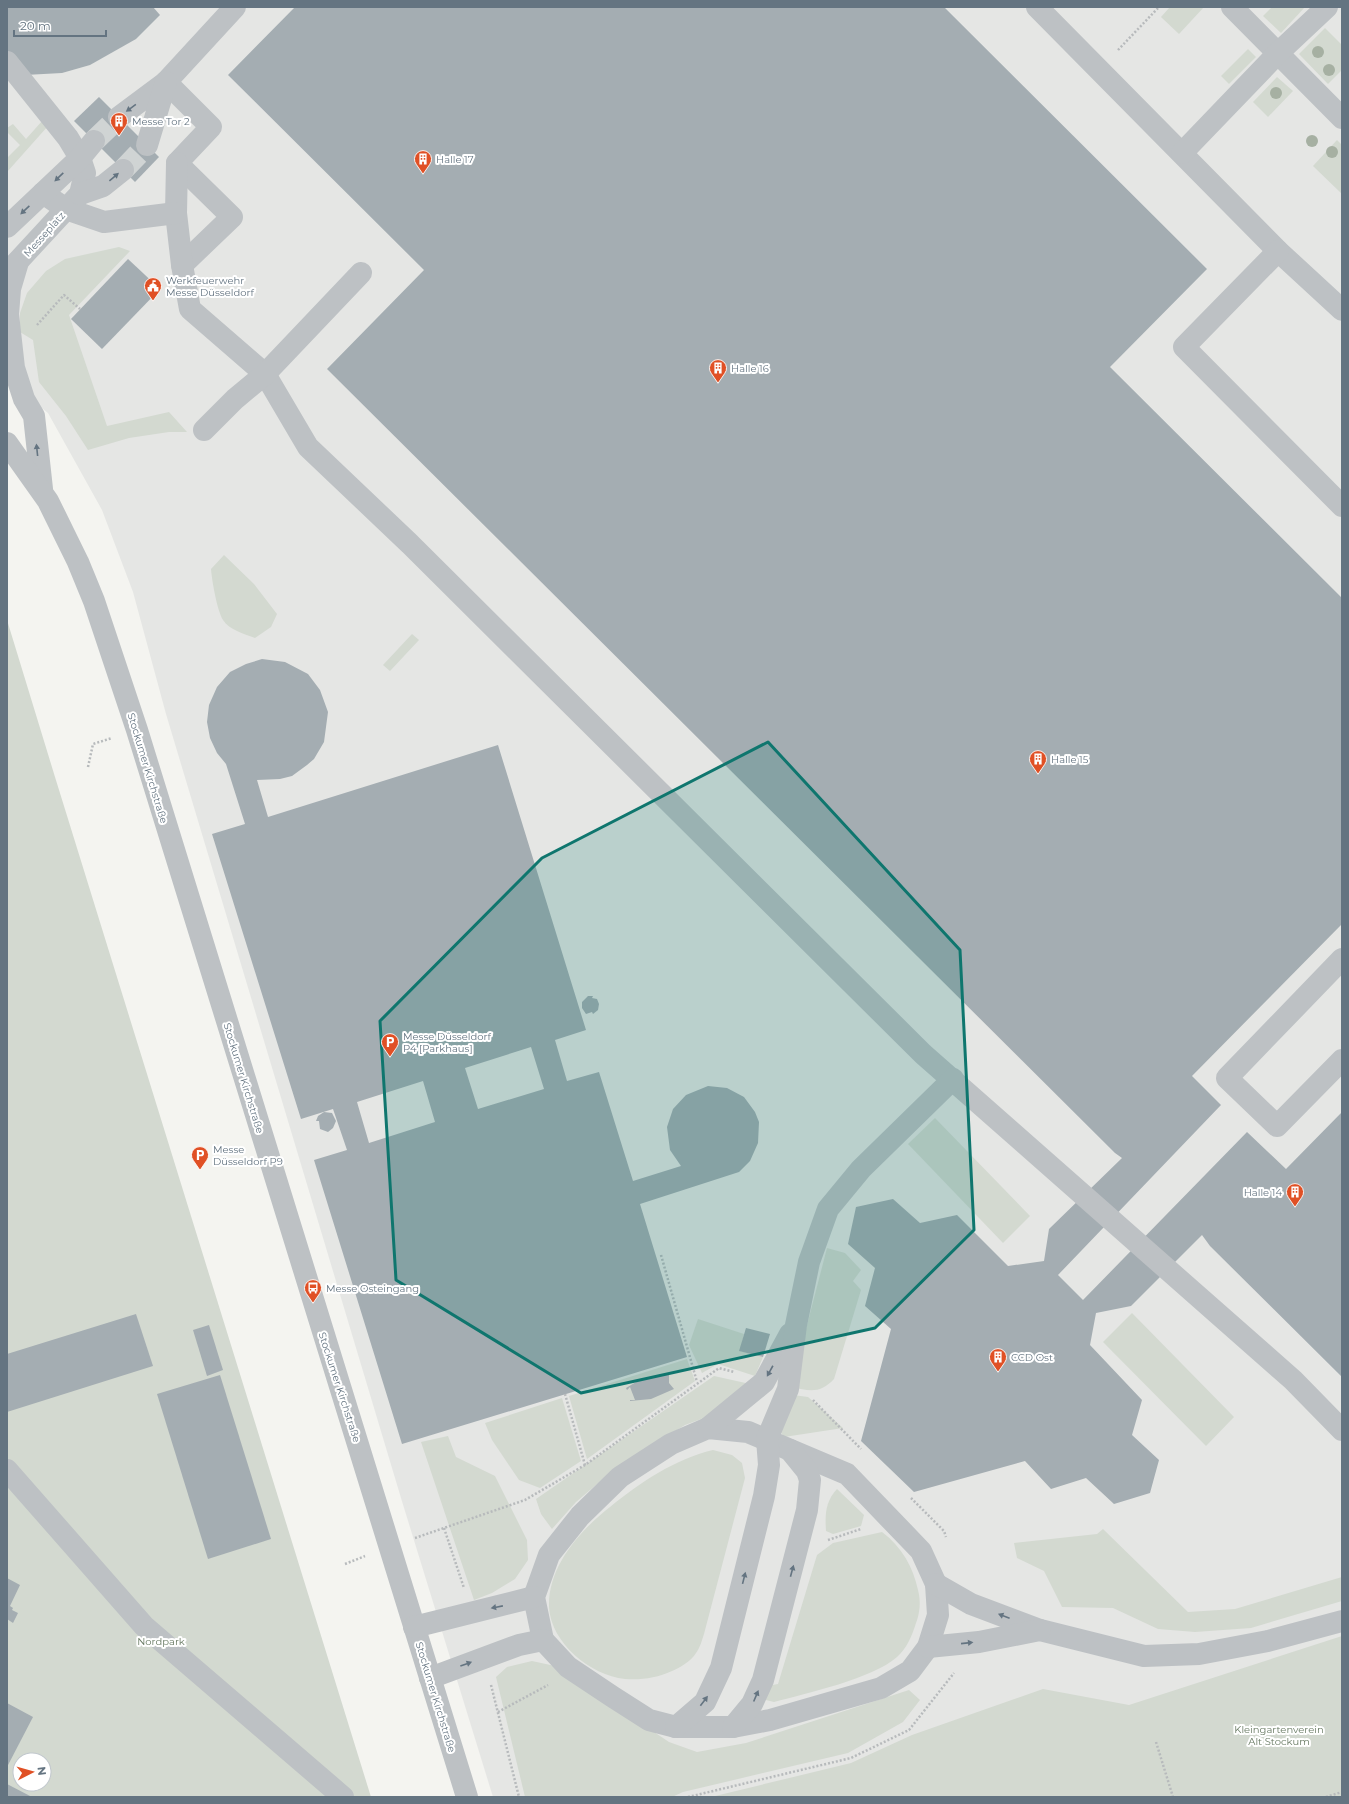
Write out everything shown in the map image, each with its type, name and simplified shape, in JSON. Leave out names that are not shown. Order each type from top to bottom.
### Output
[{"type":"street","points":[[1037,7],[1278,251],[1342,310]]},
{"type":"street","points":[[1232,7],[1342,118]]},
{"type":"street","points":[[1182,153],[1278,53],[1327,7]]},
{"type":"street","points":[[119,117],[166,82],[227,11]]},
{"type":"street","points":[[7,62],[68,138],[80,158],[86,173],[73,201]]},
{"type":"street","points":[[147,145],[166,82]]},
{"type":"street","points":[[166,82],[211,127],[177,163],[176,213],[182,265],[190,309],[266,374],[308,447],[410,544],[923,1054],[1293,1380],[1342,1430]]},
{"type":"street","points":[[7,227],[80,158],[94,141]]},
{"type":"street","points":[[177,163],[232,217],[182,265]]},
{"type":"street","points":[[73,201],[103,186],[123,170]]},
{"type":"street","points":[[43,193],[73,201],[104,222],[176,213]]},
{"type":"street","name":"Messeplatz","points":[[13,268],[73,201]]},
{"type":"street","points":[[1278,251],[1184,347],[1342,506]]},
{"type":"street","points":[[13,268],[8,314],[14,368],[24,399],[34,416],[42,489]]},
{"type":"street","points":[[204,430],[235,399],[266,374],[361,273]]},
{"type":"street","name":"Stockumer Kirchstraße","points":[[7,443],[42,489],[60,523],[94,601],[137,730],[467,1797]]},
{"type":"street","points":[[1342,959],[1227,1078],[1277,1126],[1342,1060]]},
{"type":"street","points":[[676,1727],[705,1702],[721,1668],[764,1496],[769,1465],[767,1439],[788,1389],[796,1325],[809,1262],[828,1209],[861,1169],[953,1079]]},
{"type":"street","points":[[708,1428],[748,1432],[847,1474],[921,1551],[936,1584],[938,1615],[928,1647],[910,1671],[881,1688],[770,1720],[733,1727],[676,1727],[649,1720],[568,1667],[543,1640],[534,1597],[548,1555],[580,1516],[620,1477],[671,1444],[708,1428],[764,1382],[796,1325]]},
{"type":"street","points":[[733,1727],[752,1704],[763,1680],[807,1510],[810,1480],[807,1471],[790,1450]]},
{"type":"street","points":[[7,1470],[144,1626],[343,1797]]},
{"type":"street","points":[[936,1584],[971,1604],[1040,1630],[1144,1656],[1199,1654],[1268,1641],[1342,1621]]},
{"type":"street","points":[[414,1627],[534,1597]]},
{"type":"street","points":[[928,1647],[979,1642],[1040,1630]]},
{"type":"street","points":[[430,1678],[519,1645],[543,1640]]},
{"type":"path","points":[[1098,70],[1160,7]]},
{"type":"path","points":[[34,329],[64,295],[80,309]]},
{"type":"path","points":[[88,767],[93,744],[137,730]]},
{"type":"path","points":[[661,1255],[698,1382]]},
{"type":"path","points":[[565,1394],[585,1465]]},
{"type":"path","points":[[498,1712],[554,1682],[568,1667]]},
{"type":"path","points":[[1156,1742],[1173,1797]]},
{"type":"path","points":[[1326,1797],[1342,1792]]},
{"type":"highlighted area","points":[[768,742],[960,950],[974,1230],[875,1328],[581,1393],[396,1280],[380,1021],[542,858]]},
{"type":"shaded area","points":[[7,7],[1342,7],[1342,1650],[867,1797],[493,1797],[401,1498],[166,714],[133,592],[102,510],[48,413],[7,380]]},
{"type":"green space","points":[[1170,7],[1204,7],[1179,34],[1161,17]]},
{"type":"green space","points":[[1272,7],[1305,7],[1281,33],[1263,16]]},
{"type":"green space","points":[[1325,28],[1342,45],[1342,70],[1328,84],[1299,54]]},
{"type":"green space","points":[[1248,49],[1256,57],[1229,84],[1221,76]]},
{"type":"green space","points":[[1277,77],[1293,91],[1268,117],[1253,102]]},
{"type":"green space","points":[[43,120],[48,126],[7,172],[7,158],[20,145],[7,132],[7,128],[13,124],[26,139]]},
{"type":"green space","points":[[1337,140],[1342,145],[1342,194],[1313,166]]},
{"type":"green space","points":[[119,247],[130,251],[69,315],[107,426],[169,412],[187,432],[169,432],[129,438],[88,450],[66,416],[39,382],[33,340],[20,332],[20,313],[27,293],[46,271],[65,259]]},
{"type":"green space","points":[[224,555],[254,584],[277,614],[271,627],[255,638],[229,626],[223,620],[219,610],[212,581],[211,569]]},
{"type":"green space","name":"Nordpark","points":[[7,620],[55,777],[371,1797],[7,1797]]},
{"type":"green space","points":[[412,634],[419,640],[390,671],[383,665]]},
{"type":"green space","points":[[935,1118],[1030,1216],[1003,1243],[908,1144]]},
{"type":"green space","points":[[827,1248],[845,1253],[861,1270],[853,1281],[861,1290],[834,1379],[829,1384],[819,1389],[804,1390],[791,1387]]},
{"type":"green space","points":[[1132,1313],[1234,1417],[1206,1446],[1103,1342]]},
{"type":"green space","points":[[698,1319],[744,1334],[740,1351],[763,1357],[755,1376],[718,1364],[702,1373],[689,1345]]},
{"type":"green space","points":[[687,1359],[695,1381],[587,1459],[569,1396]]},
{"type":"green space","points":[[714,1376],[750,1384],[709,1416],[685,1425],[617,1467],[576,1502],[552,1529],[541,1514],[536,1499]]},
{"type":"green space","points":[[793,1395],[808,1397],[843,1428],[784,1437],[780,1431]]},
{"type":"green space","points":[[562,1398],[581,1461],[540,1488],[519,1480],[492,1440],[485,1423]]},
{"type":"green space","points":[[448,1436],[456,1457],[495,1476],[527,1540],[528,1560],[515,1579],[492,1593],[474,1600],[421,1442]]},
{"type":"green space","points":[[713,1450],[732,1455],[742,1463],[745,1478],[699,1649],[691,1659],[682,1666],[655,1677],[643,1679],[625,1679],[612,1676],[586,1664],[565,1645],[551,1620],[549,1607],[550,1592],[560,1563],[568,1550],[588,1526],[610,1507],[646,1480],[685,1459]]},
{"type":"green space","points":[[837,1489],[864,1515],[861,1526],[833,1534],[826,1531],[826,1514],[830,1499]]},
{"type":"green space","points":[[1103,1529],[1188,1612],[1235,1609],[1342,1577],[1342,1601],[1251,1628],[1195,1632],[1158,1629],[1113,1608],[1062,1607],[1044,1571],[1017,1558],[1014,1543],[1097,1534]]},
{"type":"green space","points":[[882,1532],[895,1544],[906,1558],[913,1573],[920,1598],[920,1607],[917,1619],[911,1637],[904,1650],[886,1665],[856,1679],[774,1702],[766,1700],[762,1696],[767,1686],[778,1684],[817,1555],[833,1543]]},
{"type":"green space","name":"Kleingartenverein Alt Stockum","points":[[1342,1636],[1342,1797],[711,1797],[851,1763],[912,1735],[1043,1689],[1129,1705]]},
{"type":"green space","points":[[532,1661],[555,1666],[669,1742],[697,1752],[746,1743],[909,1690],[920,1700],[903,1722],[848,1753],[683,1792],[672,1797],[525,1797],[496,1677],[507,1667]]},
{"type":"building","points":[[7,7],[153,7],[160,15],[136,39],[90,65],[62,73],[25,75],[7,73]]},
{"type":"building","points":[[295,7],[944,7],[1207,269],[1110,367],[1342,598],[1342,924],[1192,1076],[1221,1105],[1058,1275],[1083,1300],[1247,1132],[1286,1169],[1342,1112],[1342,1377],[1210,1246],[1202,1235],[1131,1306],[1096,1313],[1090,1345],[1142,1400],[1132,1435],[1159,1460],[1150,1493],[1114,1504],[1086,1478],[1051,1489],[1025,1461],[914,1492],[861,1441],[891,1329],[865,1306],[875,1268],[848,1244],[856,1207],[893,1199],[920,1223],[957,1215],[1008,1266],[1044,1261],[1049,1229],[1122,1158],[1115,1153],[327,369],[424,270],[228,75]]},
{"type":"building","points":[[99,97],[159,157],[135,182],[74,121]]},
{"type":"building","points":[[128,259],[160,289],[102,349],[71,319]]},
{"type":"building","name":"Messe Düsseldorf P4 [Parkhaus]","points":[[262,659],[285,662],[308,674],[320,690],[328,712],[324,742],[314,759],[292,776],[280,779],[257,780],[268,817],[498,745],[586,1030],[555,1040],[567,1081],[599,1072],[633,1181],[681,1166],[670,1150],[667,1127],[673,1109],[686,1095],[708,1086],[727,1088],[744,1097],[755,1112],[759,1122],[758,1143],[750,1161],[739,1172],[640,1204],[687,1357],[402,1444],[314,1160],[347,1150],[333,1109],[301,1119],[212,834],[245,824],[226,764],[217,753],[210,738],[207,722],[209,705],[217,687],[230,672],[246,664]],"holes":[[[531,1047],[544,1089],[478,1109],[465,1068]],[[423,1081],[435,1122],[369,1143],[357,1102]]]},
{"type":"building","points":[[588,996],[593,996],[592,998],[597,999],[599,1004],[598,1010],[593,1014],[592,1012],[586,1014],[582,1008],[582,1002]]},
{"type":"building","points":[[324,1112],[332,1113],[336,1121],[333,1128],[328,1132],[320,1129],[319,1121],[316,1121],[318,1116]]},
{"type":"building","points":[[136,1314],[153,1366],[7,1412],[7,1354]]},
{"type":"building","points":[[209,1325],[223,1370],[207,1376],[193,1330]]},
{"type":"building","points":[[746,1328],[770,1334],[763,1357],[739,1351]]},
{"type":"building","points":[[669,1374],[669,1383],[674,1389],[651,1399],[630,1401],[635,1400],[630,1387],[627,1390],[626,1388],[641,1379]]},
{"type":"building","points":[[220,1375],[271,1539],[208,1559],[157,1394]]},
{"type":"building","points":[[7,1578],[20,1585],[10,1606],[13,1608],[12,1610],[18,1613],[13,1623],[7,1619]]},
{"type":"building","points":[[7,1703],[33,1717],[15,1752],[12,1752],[12,1757],[7,1767]]},
{"type":"building","points":[[7,1784],[12,1787],[12,1792],[22,1792],[32,1797],[7,1797]]},
{"type":"tunnel","points":[[94,141],[119,117]]},
{"type":"tunnel","points":[[123,170],[147,145]]},
{"type":"place","name":"Messe Tor 2","points":[[119,136]]},
{"type":"place","name":"Halle 17","points":[[423,174]]},
{"type":"place","name":"Werkfeuerwehr Messe Düsseldorf","points":[[153,301]]},
{"type":"place","name":"Halle 16","points":[[718,383]]},
{"type":"place","name":"Halle 15","points":[[1038,774]]},
{"type":"place","name":"Messe Düsseldorf P4 [Parkhaus]","points":[[390,1057]]},
{"type":"place","name":"Messe Düsseldorf P9","points":[[200,1170]]},
{"type":"place","name":"Halle 14","points":[[1295,1207]]},
{"type":"place","name":"Messe Osteingang","points":[[313,1303]]},
{"type":"place","name":"CCD Ost","points":[[998,1372]]}]
